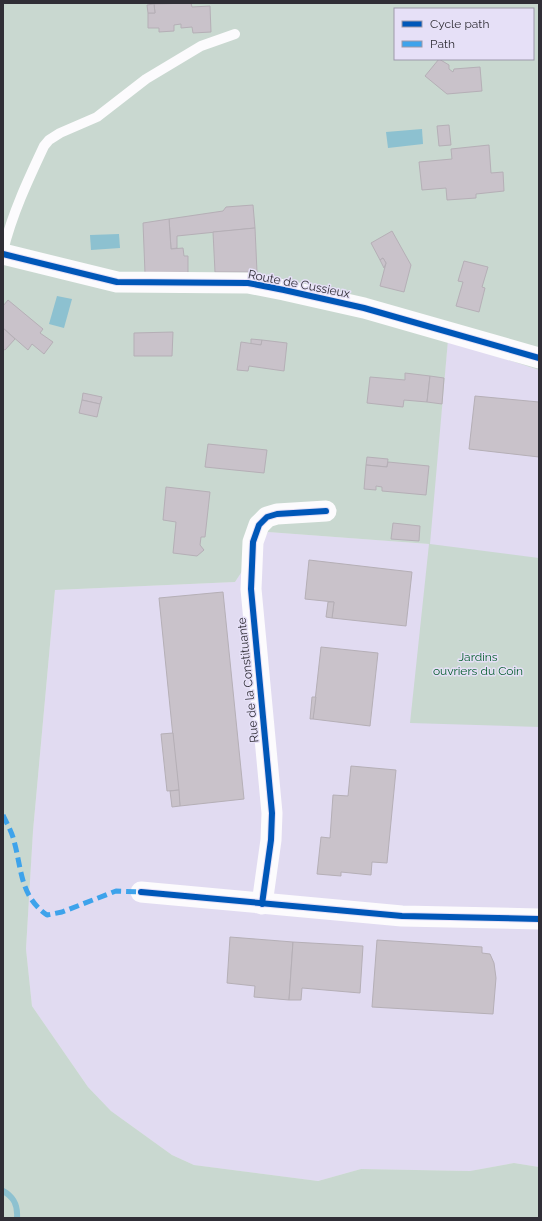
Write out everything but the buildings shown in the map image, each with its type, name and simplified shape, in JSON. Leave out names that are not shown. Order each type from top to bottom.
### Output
[{"type":"street","name":"Route de Cussieux","points":[[3,254],[117,282],[248,283],[364,308],[539,358]]},
{"type":"street","name":"Rue de la Constituante","points":[[262,904],[271,840],[272,813],[250,589],[253,542],[259,525],[267,517],[277,514],[326,511]]},
{"type":"street","points":[[141,892],[402,916],[539,919]]},
{"type":"lane","points":[[3,251],[16,208],[44,146],[49,140],[60,133],[97,117],[146,78],[201,46],[234,34]]},
{"type":"shaded area","points":[[448,339],[539,370],[539,1167],[514,1163],[470,1171],[361,1169],[318,1181],[194,1165],[172,1155],[111,1111],[88,1087],[32,1006],[26,949],[33,831],[55,590],[235,582],[268,532],[429,544]]},
{"type":"green space","name":"Jardins ouvriers du Coin","points":[[3,3],[539,3],[539,370],[448,340],[430,544],[539,558],[539,727],[410,723],[429,544],[268,532],[235,582],[55,590],[33,831],[26,949],[32,1006],[88,1087],[111,1111],[172,1155],[194,1165],[318,1181],[361,1169],[470,1171],[514,1163],[539,1167],[539,1218],[3,1218]]},
{"type":"water","points":[[422,129],[423,144],[388,148],[386,132]]},
{"type":"water","points":[[119,234],[120,248],[91,250],[90,235]]},
{"type":"water","points":[[57,296],[72,299],[64,328],[49,324]]},
{"type":"waterway","points":[[3,1191],[13,1199],[17,1209],[17,1218]]},
{"type":"marked path","points":[[3,815],[11,831],[23,882],[32,900],[38,908],[47,915],[62,912],[116,891],[141,892]]},
{"type":"cycle path","points":[[3,254],[117,282],[248,283],[364,308],[539,358]]},
{"type":"cycle path","points":[[262,904],[271,840],[272,813],[251,589],[253,542],[259,525],[267,517],[277,514],[326,511]]},
{"type":"cycle path","points":[[141,892],[402,916],[539,919]]}]
